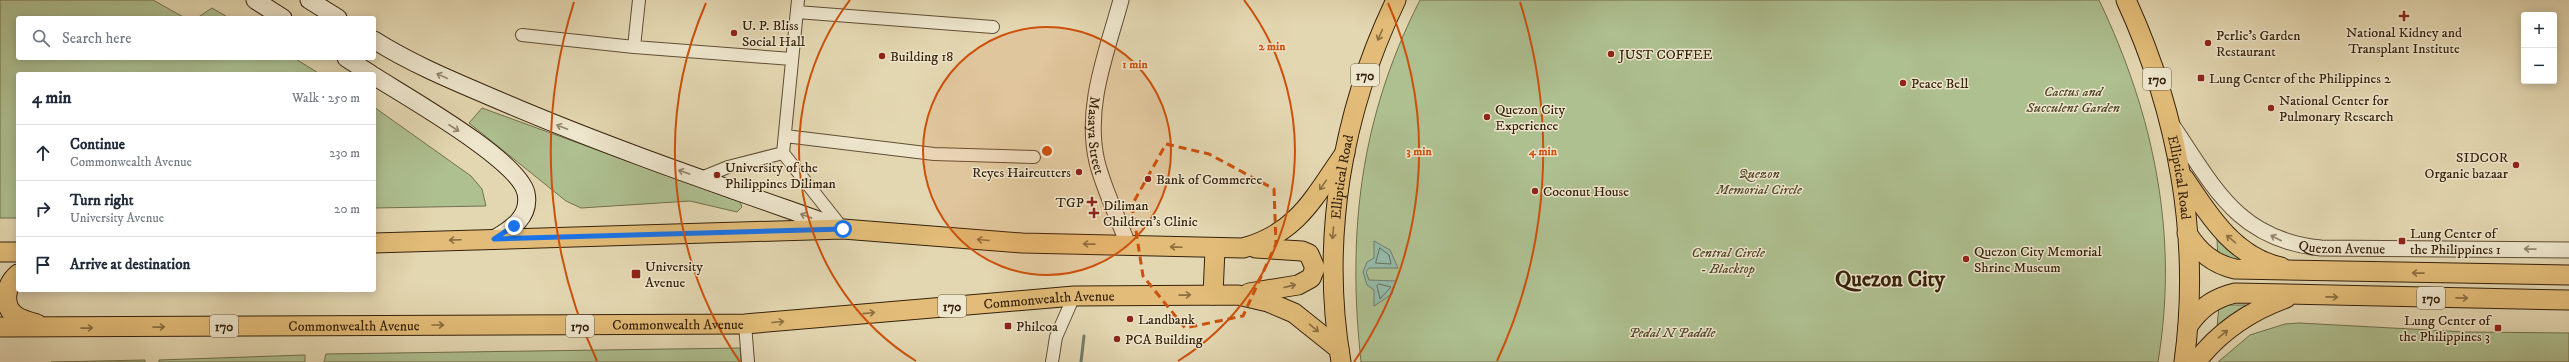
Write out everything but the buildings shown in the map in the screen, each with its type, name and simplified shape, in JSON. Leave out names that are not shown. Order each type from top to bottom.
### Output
[{"type":"main road","points":[[255,0],[280,16]]},
{"type":"main road","points":[[309,0],[335,16]]},
{"type":"main road","name":"Elliptical Road","points":[[1340,355],[1332,297],[1333,241],[1337,197],[1345,153],[1367,70],[1396,0]]},
{"type":"main road","name":"Elliptical Road","points":[[2126,0],[2142,35],[2170,122],[2181,173],[2187,233],[2189,280],[2188,326],[2184,362]]},
{"type":"main road","points":[[2141,0],[2142,35]]},
{"type":"main road","points":[[376,41],[447,78],[540,118],[843,229]]},
{"type":"main road","points":[[349,60],[368,72]]},
{"type":"main road","points":[[376,77],[488,151],[515,174],[526,193],[524,213],[514,226],[494,239]]},
{"type":"main road","name":"170","points":[[376,243],[843,229],[1022,243],[1128,245],[1215,249],[1243,248],[1264,242],[1288,226],[1304,211],[1345,153]]},
{"type":"main road","name":"Quezon Avenue","points":[[2181,173],[2209,217],[2232,241],[2254,255],[2277,266],[2304,272]]},
{"type":"main road","name":"Quezon Avenue","points":[[2187,233],[2204,255],[2216,262],[2235,269],[2304,272],[2569,275]]},
{"type":"main road","points":[[1238,295],[1298,285],[1311,278],[1315,268],[1309,254],[1302,251],[1243,248]]},
{"type":"main road","points":[[1213,295],[1215,249]]},
{"type":"main road","points":[[0,252],[16,252]]},
{"type":"main road","points":[[2235,269],[2228,281],[2228,286],[2235,294]]},
{"type":"main road","points":[[16,276],[10,283],[7,290],[10,311],[23,320],[54,328]]},
{"type":"main road","name":"170","points":[[2188,326],[2204,306],[2215,300],[2235,294],[2569,300]]},
{"type":"main road","name":"Commonwealth Avenue","points":[[0,327],[54,328],[329,325],[745,324],[1074,296],[1238,295],[1268,302],[1294,313],[1340,355]]},
{"type":"main road","name":"170","points":[[2196,362],[2215,340],[2235,323],[2263,308],[2293,296]]},
{"type":"street","points":[[634,47],[639,0]]},
{"type":"street","name":"Masaya Street","points":[[1121,0],[1096,93],[1093,132],[1100,172],[1128,245]]},
{"type":"street","points":[[843,229],[783,153],[798,6],[993,27]]},
{"type":"street","points":[[522,35],[634,47],[792,59]]},
{"type":"street","name":"Quezon Avenue","points":[[2170,122],[2231,208],[2245,220],[2278,240],[2297,246],[2321,248],[2569,250]]},
{"type":"street","points":[[785,136],[934,154],[1034,157]]},
{"type":"street","points":[[701,178],[728,167],[783,153]]},
{"type":"street","points":[[1052,362],[1056,337],[1074,296]]},
{"type":"street","points":[[745,324],[748,362]]},
{"type":"highlighted area","points":[[1166,144],[1209,154],[1274,189],[1276,244],[1243,316],[1185,328],[1143,276],[1132,205]]},
{"type":"green space","points":[[0,0],[153,0],[181,16],[16,16],[16,60],[297,60],[317,72],[16,72],[16,218],[0,218]]},
{"type":"green space","name":"Quezon Memorial Circle","points":[[1420,0],[2099,0],[2118,43],[2134,87],[2147,132],[2157,176],[2163,222],[2165,268],[2164,315],[2158,362],[1361,362],[1357,314],[1356,267],[1358,221],[1363,176],[1371,132],[1384,88],[1400,44]]},
{"type":"green space","points":[[212,8],[226,16],[200,16]]},
{"type":"green space","points":[[376,108],[471,176],[482,189],[486,206],[376,208]]},
{"type":"green space","points":[[482,108],[740,202],[742,207],[737,212],[690,201],[581,208],[566,201],[469,123]]},
{"type":"green space","points":[[2217,239],[2246,260],[2218,260]]},
{"type":"green space","points":[[2219,305],[2246,305],[2217,328]]},
{"type":"green space","points":[[2299,323],[2466,332],[2569,333],[2569,362],[2218,362],[2250,335],[2285,324]]},
{"type":"green space","points":[[740,348],[741,362],[324,362],[326,354]]},
{"type":"green space","points":[[305,355],[305,362],[159,362],[159,360]]},
{"type":"green space","points":[[145,360],[145,362],[51,362]]},
{"type":"water","points":[[1374,241],[1390,250],[1398,268],[1369,268],[1366,272],[1369,280],[1396,281],[1392,294],[1374,306],[1374,290],[1367,285],[1363,272],[1367,262],[1374,258]]},
{"type":"waterway","points":[[1081,362],[1084,336]]},
{"type":"place","name":"National Kidney and Transplant Institute","points":[[2404,16]]},
{"type":"place","name":"U. P. Bliss Social Hall","points":[[734,33]]},
{"type":"place","name":"Perlie's Garden Restaurant","points":[[2208,43]]},
{"type":"place","name":"JUST COFFEE","points":[[1611,54]]},
{"type":"place","name":"Building 18","points":[[882,56]]},
{"type":"place","name":"Lung Center of the Philippines 2","points":[[2201,78]]},
{"type":"place","name":"Peace Bell","points":[[1903,83]]},
{"type":"place","name":"National Center for Pulmonary Research","points":[[2271,108]]},
{"type":"place","name":"Quezon City Experience","points":[[1487,117]]},
{"type":"place","name":"SIDCOR Organic bazaar","points":[[2516,165]]},
{"type":"place","name":"Reyes Haircutters","points":[[1079,172]]},
{"type":"place","name":"University of the Philippines Diliman","points":[[717,175]]},
{"type":"place","name":"Bank of Commerce","points":[[1148,179]]},
{"type":"place","name":"Coconut House","points":[[1535,191]]},
{"type":"place","name":"TGP","points":[[1092,202]]},
{"type":"place","name":"Diliman Children's Clinic","points":[[1094,213]]},
{"type":"place","name":"Lung Center of the Philippines 1","points":[[2402,241]]},
{"type":"place","name":"Quezon City Memorial Shrine Museum","points":[[1966,259]]},
{"type":"place","name":"University Avenue","points":[[636,274]]},
{"type":"place","name":"Landbank","points":[[1130,319]]},
{"type":"place","name":"Philcoa","points":[[1008,326]]},
{"type":"place","name":"Lung Center of the Philippines 3","points":[[2498,328]]},
{"type":"place","name":"PCA Building","points":[[1117,339]]},
{"type":"district","name":"Quezon City","points":[[1890,278]]},
{"type":"route","points":[[514,226],[494,239],[843,229]]},
{"type":"park label","name":"Cactus and Succulent Garden","points":[[2073,100]]},
{"type":"park label","name":"Central Circle - Blacktop","points":[[1728,260]]},
{"type":"park label","name":"Pedal N Paddle","points":[[1672,332]]}]
